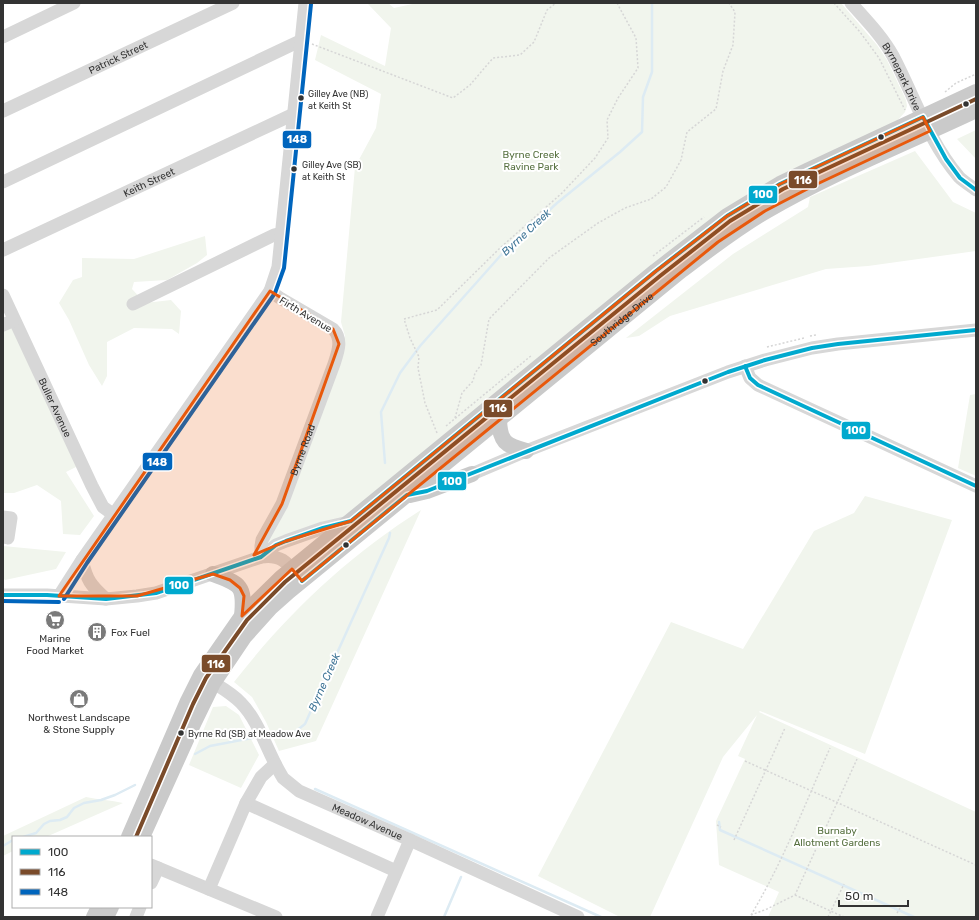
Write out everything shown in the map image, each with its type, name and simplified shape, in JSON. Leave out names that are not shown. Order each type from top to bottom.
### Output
[{"type":"main road","name":"Southridge Drive","points":[[297,575],[351,521],[656,271],[727,216],[780,184],[976,92]]},
{"type":"main road","name":"Southridge Drive","points":[[297,575],[407,495],[673,277],[718,242],[765,211],[815,185],[976,110]]},
{"type":"main road","points":[[499,420],[500,436],[504,442],[511,447],[526,451]]},
{"type":"main road","points":[[407,495],[427,491],[472,474]]},
{"type":"main road","points":[[213,574],[230,580],[240,588],[244,596],[242,616]]},
{"type":"main road","points":[[142,836],[194,722],[207,679],[242,616],[273,585],[297,575]]},
{"type":"main road","points":[[129,836],[188,701],[271,607],[297,575]]},
{"type":"main road","points":[[94,917],[98,908]]},
{"type":"main road","points":[[106,917],[110,908]]},
{"type":"street","points":[[3,37],[74,3]]},
{"type":"street","name":"Patrick Street","points":[[3,111],[233,3]]},
{"type":"street","points":[[59,596],[82,560],[270,291],[278,267],[305,3]]},
{"type":"street","name":"Byrnepark Drive","points":[[851,3],[885,43],[899,67],[922,117],[946,159],[960,178],[976,190]]},
{"type":"street","points":[[3,182],[302,40]]},
{"type":"street","name":"Keith Street","points":[[3,250],[294,114]]},
{"type":"street","points":[[133,304],[282,233]]},
{"type":"street","name":"Firth Avenue","points":[[270,291],[333,329],[337,333],[339,339]]},
{"type":"street","name":"Buller Avenue","points":[[3,295],[9,323],[100,502],[103,507],[114,515]]},
{"type":"street","points":[[472,474],[526,451],[745,366],[773,358],[812,348],[928,334],[976,330]]},
{"type":"street","name":"Byrne Road","points":[[261,557],[262,540],[282,504],[334,364],[339,339]]},
{"type":"street","points":[[745,366],[750,378],[758,385],[976,486]]},
{"type":"street","points":[[3,517],[11,518],[8,538],[3,537]]},
{"type":"street","points":[[261,557],[276,545],[286,541],[323,528],[351,521]]},
{"type":"street","points":[[3,595],[106,599],[137,596],[156,593],[261,557],[272,555],[281,560],[297,575]]},
{"type":"street","points":[[82,560],[90,584],[106,599]]},
{"type":"street","name":"Meadow Avenue","points":[[207,679],[224,689],[242,704],[257,726],[283,778],[299,791],[578,917]]},
{"type":"street","points":[[209,889],[246,803],[262,777],[275,764]]},
{"type":"street","points":[[246,803],[396,872]]},
{"type":"street","points":[[377,917],[410,840]]},
{"type":"street","points":[[152,877],[154,866],[276,917]]},
{"type":"path","points":[[302,40],[453,98],[470,85],[493,58],[520,55],[534,42],[547,10],[556,3]]},
{"type":"path","points":[[437,433],[424,403],[418,368],[419,357],[410,338],[404,319],[437,310],[500,248],[562,193],[595,158],[608,138],[607,120],[618,98],[638,68],[636,38],[616,3]]},
{"type":"path","points":[[454,418],[462,393],[473,381],[475,373],[481,365],[489,319],[549,258],[598,223],[625,208],[651,199],[666,188],[681,160],[687,132],[716,110],[723,71],[733,44],[735,12],[729,3]]},
{"type":"path","points":[[834,3],[860,32],[879,58],[905,110]]},
{"type":"path","points":[[942,94],[956,83],[976,74]]},
{"type":"path","points":[[734,840],[785,728]]},
{"type":"path","points":[[830,748],[782,855],[751,915],[795,895],[857,760]]},
{"type":"path","points":[[745,761],[976,865]]},
{"type":"path","points":[[717,825],[721,827]]},
{"type":"path","points":[[828,917],[844,884]]},
{"type":"path","points":[[795,895],[844,917]]},
{"type":"path","points":[[897,913],[900,908]]},
{"type":"highlighted area","points":[[923,117],[930,131],[815,185],[765,211],[718,242],[302,581],[292,569],[242,616],[244,596],[240,588],[230,580],[213,574],[137,596],[59,596],[270,291],[333,329],[339,344],[282,504],[254,555],[286,541],[351,521],[656,271],[727,216],[780,184]]},
{"type":"green space","name":"Byrne Creek Ravine Park","points":[[388,3],[394,8],[417,3],[841,3],[877,45],[887,60],[906,100],[907,106],[905,112],[896,122],[806,164],[346,517],[268,544],[266,539],[344,343],[345,336],[341,322],[355,167],[376,128],[381,94],[315,60],[321,35],[385,66],[391,28],[368,4]]},
{"type":"green space","points":[[976,130],[976,159],[957,139]]},
{"type":"green space","points":[[915,151],[953,202],[976,213],[976,251],[868,266],[826,269],[670,316],[639,336],[626,338],[733,254],[808,207],[810,197]]},
{"type":"green space","points":[[205,236],[207,255],[197,263],[167,280],[134,282],[132,289],[145,303],[171,300],[181,311],[179,334],[172,329],[134,328],[107,342],[107,376],[102,386],[89,365],[69,320],[59,303],[73,280],[82,277],[82,258],[134,259]]},
{"type":"green space","points":[[11,322],[78,466],[66,472],[94,516],[80,535],[63,534],[61,501],[37,485],[14,493],[3,493],[3,325]]},
{"type":"green space","points":[[976,394],[976,476],[958,468],[970,395]]},
{"type":"green space","name":"Burnaby Allotment Gardens","points":[[865,496],[952,520],[865,754],[760,711],[759,712],[976,812],[976,917],[768,917],[779,892],[719,865],[716,821],[745,759],[738,756],[757,715],[723,757],[650,917],[620,917],[538,876],[671,622],[743,649],[814,531],[854,513]]},
{"type":"green space","points":[[421,510],[316,741],[279,751],[266,722],[252,697],[234,682],[275,633],[320,588],[368,547]]},
{"type":"green space","points":[[3,546],[66,552],[56,569],[5,580],[3,578]]},
{"type":"green space","points":[[226,706],[239,715],[259,755],[241,788],[189,765],[213,707]]},
{"type":"green space","points":[[86,797],[123,803],[48,836],[12,836],[12,852],[3,856],[3,836]]},
{"type":"waterway","name":"Byrne Creek","points":[[385,463],[381,412],[400,373],[420,346],[501,255],[557,203],[620,152],[642,132],[643,97],[652,72],[652,3]]},
{"type":"waterway","name":"Byrne Creek","points":[[266,736],[291,735],[305,724],[390,533]]},
{"type":"waterway","name":"Byrne Creek","points":[[195,754],[210,746],[257,737]]},
{"type":"waterway","name":"Byrne Creek","points":[[26,836],[36,833],[44,824],[50,821],[60,820],[67,817],[74,808],[84,803],[101,800],[135,785]]},
{"type":"waterway","points":[[315,789],[601,917]]},
{"type":"waterway","points":[[719,822],[720,830],[914,917]]},
{"type":"waterway","name":"Byrne Creek","points":[[3,846],[12,841]]},
{"type":"waterway","points":[[444,917],[461,877]]},
{"type":"transit line","name":"148","points":[[64,599],[87,563],[275,293],[284,268],[311,4]]},
{"type":"transit line","name":"116","points":[[136,836],[193,704],[206,678],[247,620],[285,582],[660,276],[730,221],[783,189],[976,99]]},
{"type":"transit line","name":"100","points":[[923,117],[946,159],[960,178],[976,190]]},
{"type":"transit line","name":"100","points":[[3,595],[47,595],[106,599],[156,593],[261,557],[276,545],[286,541],[323,528],[351,521],[656,271],[727,216],[780,184],[923,117]]},
{"type":"transit line","name":"100","points":[[302,581],[407,495],[427,491],[728,372],[765,360],[812,348],[976,330]]},
{"type":"transit line","name":"100","points":[[745,366],[750,378],[758,385],[976,486]]},
{"type":"transit line","name":"148","points":[[3,601],[59,602]]},
{"type":"place","name":"Gilley Ave (NB) at Keith St","points":[[301,98]]},
{"type":"place","name":"Gilley Ave (SB) at Keith St","points":[[294,169]]},
{"type":"place","name":"Marine Food Market","points":[[55,620]]},
{"type":"place","name":"Fox Fuel","points":[[97,632]]},
{"type":"place","name":"Northwest Landscape & Stone Supply","points":[[79,699]]},
{"type":"place","name":"Byrne Rd (SB) at Meadow Ave","points":[[181,733]]}]
